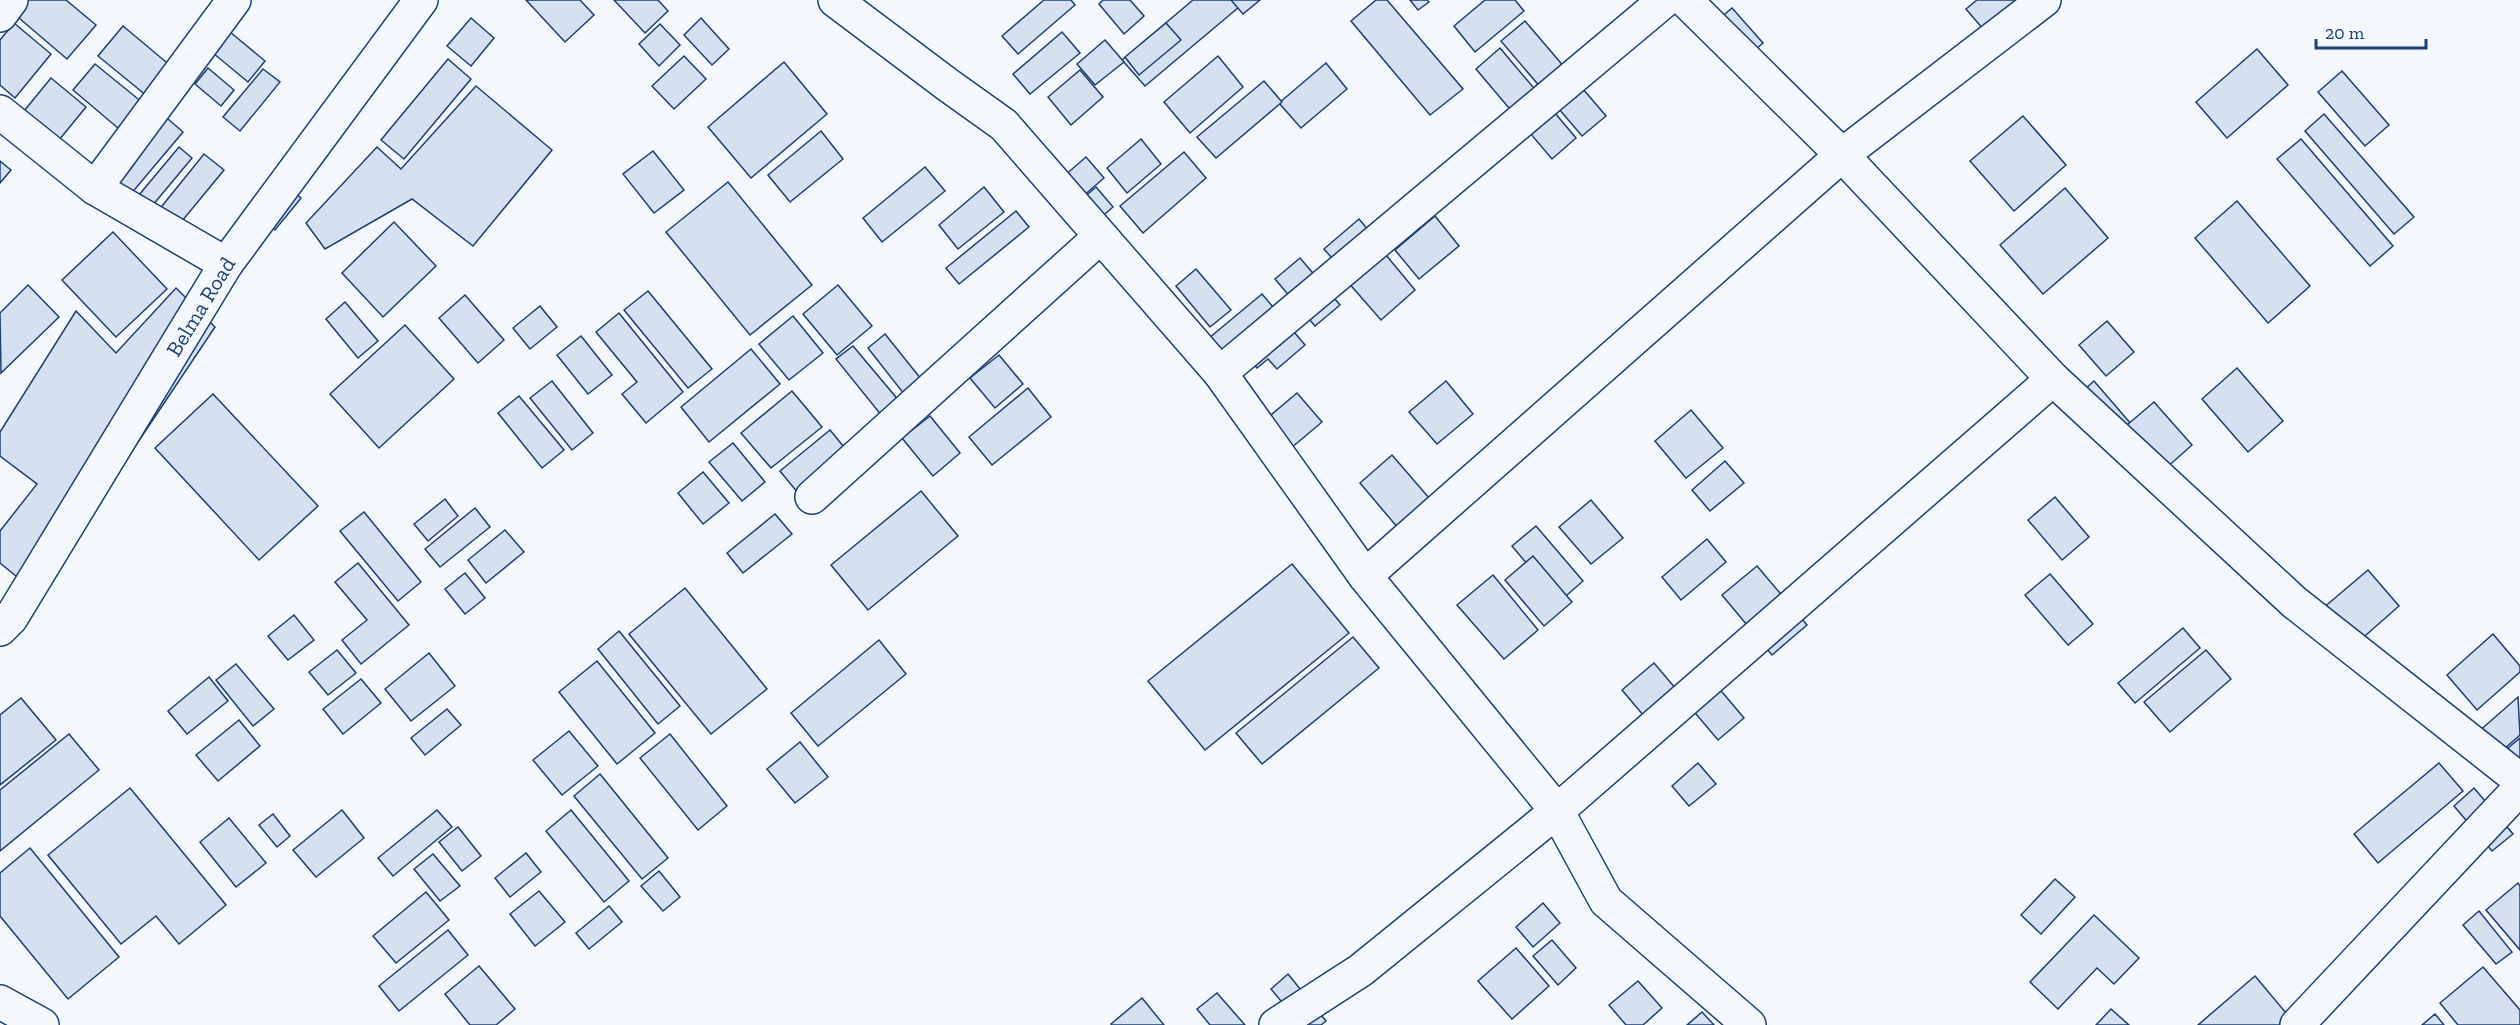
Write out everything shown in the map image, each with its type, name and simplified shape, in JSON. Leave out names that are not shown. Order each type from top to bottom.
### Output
[{"type":"street","points":[[0,15],[11,0]]},
{"type":"street","points":[[95,188],[234,0]]},
{"type":"street","name":"Belma Road","points":[[0,629],[11,618],[226,264],[421,0]]},
{"type":"street","points":[[835,0],[948,86],[1004,125],[1221,373],[1365,576],[1557,811],[1606,901],[1749,1025]]},
{"type":"street","points":[[1221,373],[1665,0]]},
{"type":"street","points":[[1685,0],[1842,155],[2053,379],[2294,602],[2520,780]]},
{"type":"street","points":[[1365,576],[1842,155],[2044,0]]},
{"type":"street","points":[[0,112],[95,188],[226,264]]},
{"type":"street","points":[[812,497],[1100,237]]},
{"type":"street","points":[[1276,1025],[1361,970],[1557,811],[2053,379]]},
{"type":"street","points":[[2297,1025],[2520,788]]},
{"type":"street","points":[[0,1002],[42,1025]]},
{"type":"building","points":[[22,0],[66,0],[96,25],[67,59],[12,12]]},
{"type":"building","points":[[526,0],[580,0],[594,15],[565,42]]},
{"type":"building","points":[[614,0],[658,0],[668,11],[645,33]]},
{"type":"building","points":[[1044,0],[1071,0],[1075,5],[1018,54],[1002,36]]},
{"type":"building","points":[[1103,0],[1130,0],[1144,16],[1124,34],[1099,4]]},
{"type":"building","points":[[1193,0],[1243,0],[1245,2],[1145,86],[1122,60]]},
{"type":"building","points":[[1231,0],[1260,0],[1243,14]]},
{"type":"building","points":[[1376,0],[1387,0],[1463,89],[1430,115],[1351,21]]},
{"type":"building","points":[[1410,0],[1427,0],[1429,2],[1418,10]]},
{"type":"building","points":[[1485,0],[1515,0],[1524,11],[1475,52],[1454,26]]},
{"type":"building","points":[[1977,0],[2015,0],[2035,23],[2002,51],[1966,9]]},
{"type":"building","points":[[1732,8],[1763,43],[1737,66],[1706,30]]},
{"type":"building","points":[[471,18],[494,38],[471,66],[447,46]]},
{"type":"building","points":[[701,18],[729,49],[712,65],[684,35]]},
{"type":"building","points":[[1525,21],[1606,116],[1582,136],[1501,41]]},
{"type":"building","points":[[14,23],[51,54],[15,98],[0,85],[0,40]]},
{"type":"building","points":[[1166,23],[1181,40],[1139,75],[1125,57]]},
{"type":"building","points":[[660,24],[680,45],[659,66],[639,44]]},
{"type":"building","points":[[123,26],[172,67],[147,96],[98,56]]},
{"type":"building","points":[[230,32],[265,61],[248,82],[213,53]]},
{"type":"building","points":[[1062,32],[1080,53],[1030,94],[1013,74]]},
{"type":"building","points":[[1105,40],[1124,62],[1095,85],[1077,64]]},
{"type":"building","points":[[1500,48],[1576,138],[1552,159],[1476,69]]},
{"type":"building","points":[[2257,49],[2288,85],[2227,138],[2196,102]]},
{"type":"building","points":[[684,56],[706,79],[674,109],[652,86]]},
{"type":"building","points":[[1218,56],[1243,87],[1190,133],[1164,102]]},
{"type":"building","points":[[448,59],[471,79],[404,159],[381,140]]},
{"type":"building","points":[[784,62],[827,114],[751,178],[708,127]]},
{"type":"building","points":[[1326,63],[1347,89],[1301,128],[1279,103]]},
{"type":"building","points":[[95,64],[148,107],[125,134],[73,90]]},
{"type":"building","points":[[208,68],[234,90],[221,106],[195,84]]},
{"type":"building","points":[[263,69],[280,82],[240,131],[223,117]]},
{"type":"building","points":[[1080,70],[1103,97],[1071,125],[1048,97]]},
{"type":"building","points":[[2342,71],[2389,125],[2365,146],[2318,92]]},
{"type":"building","points":[[51,78],[86,107],[59,140],[24,111]]},
{"type":"building","points":[[1264,81],[1282,102],[1216,158],[1197,137]]},
{"type":"building","points":[[476,86],[552,150],[473,246],[412,199],[325,249],[306,223],[377,147],[401,169]]},
{"type":"building","points":[[161,113],[183,132],[130,195],[109,177]]},
{"type":"building","points":[[2324,114],[2414,217],[2394,234],[2305,131]]},
{"type":"building","points":[[2023,116],[2066,165],[2014,211],[1970,161]]},
{"type":"building","points":[[821,131],[843,159],[790,202],[768,175]]},
{"type":"building","points":[[1141,139],[1161,164],[1127,193],[1107,168]]},
{"type":"building","points":[[2301,139],[2393,246],[2370,266],[2277,159]]},
{"type":"building","points":[[179,147],[192,158],[147,212],[134,201]]},
{"type":"building","points":[[653,151],[684,190],[654,213],[623,174]]},
{"type":"building","points":[[1184,152],[1206,178],[1143,233],[1120,206]]},
{"type":"building","points":[[204,154],[224,170],[173,232],[154,216]]},
{"type":"building","points":[[1086,157],[1104,178],[1074,204],[1056,183]]},
{"type":"building","points":[[0,161],[11,170],[0,183]]},
{"type":"building","points":[[925,167],[945,191],[882,242],[863,218]]},
{"type":"building","points":[[728,182],[812,285],[750,335],[666,232]]},
{"type":"building","points":[[285,184],[301,198],[275,230],[259,215]]},
{"type":"building","points":[[984,187],[1004,212],[958,249],[939,225]]},
{"type":"building","points":[[1096,187],[1113,207],[1098,220],[1081,200]]},
{"type":"building","points":[[2065,188],[2108,238],[2043,294],[2000,245]]},
{"type":"building","points":[[2237,201],[2310,286],[2268,323],[2195,238]]},
{"type":"building","points":[[1016,211],[1029,227],[959,284],[946,268]]},
{"type":"building","points":[[1435,216],[1459,246],[1419,279],[1395,250]]},
{"type":"building","points":[[1359,219],[1374,237],[1339,266],[1324,249]]},
{"type":"building","points":[[394,222],[436,266],[383,317],[342,273]]},
{"type":"building","points":[[113,232],[167,289],[116,337],[62,280]]},
{"type":"building","points":[[1376,243],[1415,290],[1381,320],[1340,273]]},
{"type":"building","points":[[1300,258],[1340,305],[1315,326],[1275,279]]},
{"type":"building","points":[[1196,269],[1231,310],[1210,327],[1176,286]]},
{"type":"building","points":[[28,285],[59,317],[1,373],[0,313]]},
{"type":"building","points":[[838,285],[872,326],[837,355],[803,314]]},
{"type":"building","points":[[176,288],[215,327],[37,593],[0,563],[0,531],[37,484],[0,456],[0,432],[76,311],[116,353]]},
{"type":"building","points":[[648,291],[712,369],[688,388],[624,310]]},
{"type":"building","points":[[1262,294],[1305,345],[1277,369],[1268,359],[1257,368],[1245,355],[1191,353]]},
{"type":"building","points":[[465,295],[504,340],[478,363],[439,318]]},
{"type":"building","points":[[345,302],[378,341],[358,358],[326,319]]},
{"type":"building","points":[[540,306],[557,327],[530,349],[513,328]]},
{"type":"building","points":[[619,313],[683,392],[646,423],[622,394],[637,382],[596,332]]},
{"type":"building","points":[[793,316],[823,353],[789,380],[759,344]]},
{"type":"building","points":[[2107,321],[2134,352],[2106,376],[2079,345]]},
{"type":"building","points":[[405,325],[454,379],[379,448],[330,394]]},
{"type":"building","points":[[885,334],[925,384],[908,399],[868,348]]},
{"type":"building","points":[[581,336],[612,375],[588,394],[557,355]]},
{"type":"building","points":[[853,346],[900,402],[882,416],[836,359]]},
{"type":"building","points":[[751,349],[780,384],[709,442],[681,407]]},
{"type":"building","points":[[999,355],[1023,384],[995,408],[970,378]]},
{"type":"building","points":[[2237,368],[2283,421],[2248,452],[2202,399]]},
{"type":"building","points":[[552,381],[593,433],[572,450],[530,398]]},
{"type":"building","points":[[1446,381],[1473,414],[1437,444],[1409,412]]},
{"type":"building","points":[[2094,381],[2144,439],[2124,457],[2074,399]]},
{"type":"building","points":[[1028,388],[1051,417],[992,465],[969,437]]},
{"type":"building","points":[[792,391],[822,427],[771,468],[741,433]]},
{"type":"building","points":[[1297,393],[1322,422],[1278,459],[1253,430]]},
{"type":"building","points":[[213,394],[318,506],[259,560],[155,448]]},
{"type":"building","points":[[519,396],[564,450],[542,468],[498,413]]},
{"type":"building","points":[[2154,402],[2192,445],[2165,469],[2127,425]]},
{"type":"building","points":[[1691,410],[1723,448],[1686,478],[1655,441]]},
{"type":"building","points":[[930,416],[960,453],[933,476],[902,438]]},
{"type":"building","points":[[830,430],[848,452],[798,493],[780,471]]},
{"type":"building","points":[[733,443],[765,482],[742,501],[709,462]]},
{"type":"building","points":[[1392,455],[1442,513],[1409,541],[1360,483]]},
{"type":"building","points":[[1725,461],[1744,483],[1710,511],[1692,490]]},
{"type":"building","points":[[703,472],[729,503],[703,524],[678,493]]},
{"type":"building","points":[[921,491],[958,536],[868,610],[831,565]]},
{"type":"building","points":[[2055,497],[2089,537],[2062,560],[2028,520]]},
{"type":"building","points":[[445,499],[458,516],[428,541],[414,524]]},
{"type":"building","points":[[1591,500],[1623,538],[1591,564],[1559,527]]},
{"type":"building","points":[[475,508],[490,527],[440,567],[425,549]]},
{"type":"building","points":[[364,512],[421,582],[398,601],[340,531]]},
{"type":"building","points":[[775,514],[792,534],[743,573],[727,553]]},
{"type":"building","points":[[1536,526],[1583,581],[1559,602],[1512,546]]},
{"type":"building","points":[[505,530],[524,552],[486,583],[468,560]]},
{"type":"building","points":[[1707,539],[1726,562],[1681,600],[1662,577]]},
{"type":"building","points":[[1533,556],[1572,602],[1544,626],[1505,580]]},
{"type":"building","points":[[358,563],[409,625],[361,664],[342,640],[367,620],[335,582]]},
{"type":"building","points":[[1292,564],[1349,633],[1205,750],[1148,681]]},
{"type":"building","points":[[1757,566],[1807,625],[1772,655],[1722,595]]},
{"type":"building","points":[[2368,570],[2399,606],[2341,657],[2309,620]]},
{"type":"building","points":[[465,573],[485,598],[465,614],[445,589]]},
{"type":"building","points":[[2050,574],[2093,624],[2068,645],[2025,595]]},
{"type":"building","points":[[1493,575],[1538,630],[1504,659],[1457,605]]},
{"type":"building","points":[[685,588],[767,689],[711,734],[629,634]]},
{"type":"building","points":[[294,615],[314,640],[288,660],[268,636]]},
{"type":"building","points":[[2183,628],[2200,648],[2135,703],[2118,683]]},
{"type":"building","points":[[619,631],[680,706],[658,724],[598,649]]},
{"type":"building","points":[[2493,634],[2520,666],[2520,672],[2477,710],[2447,675]]},
{"type":"building","points":[[1353,637],[1379,668],[1262,764],[1236,733]]},
{"type":"building","points":[[879,640],[906,674],[818,746],[791,713]]},
{"type":"building","points":[[337,650],[356,673],[328,695],[309,672]]},
{"type":"building","points":[[2206,650],[2231,679],[2170,732],[2144,702]]},
{"type":"building","points":[[429,653],[455,686],[411,721],[385,689]]},
{"type":"building","points":[[597,661],[655,733],[617,764],[559,692]]},
{"type":"building","points":[[1654,663],[1687,702],[1655,729],[1622,690]]},
{"type":"building","points":[[236,664],[274,709],[253,726],[216,680]]},
{"type":"building","points":[[1706,673],[1744,718],[1718,740],[1680,695]]},
{"type":"building","points":[[209,677],[228,701],[187,734],[168,711]]},
{"type":"building","points":[[361,679],[381,703],[343,734],[323,709]]},
{"type":"building","points":[[2518,697],[2520,735],[2496,756],[2477,733]]},
{"type":"building","points":[[21,698],[56,740],[0,785],[0,715]]},
{"type":"building","points":[[447,709],[461,725],[425,755],[411,738]]},
{"type":"building","points":[[239,720],[260,746],[218,781],[196,755]]},
{"type":"building","points":[[569,731],[598,766],[562,795],[533,760]]},
{"type":"building","points":[[69,734],[99,770],[0,851],[0,790]]},
{"type":"building","points":[[670,734],[727,806],[698,830],[640,758]]},
{"type":"building","points":[[2520,738],[2520,774],[2502,753]]},
{"type":"building","points":[[800,742],[828,777],[795,803],[767,769]]},
{"type":"building","points":[[1698,763],[1716,784],[1689,806],[1672,786]]},
{"type":"building","points":[[2439,763],[2463,791],[2378,863],[2354,834]]},
{"type":"building","points":[[600,774],[668,858],[642,879],[574,796]]},
{"type":"building","points":[[130,788],[226,905],[179,944],[156,916],[121,944],[48,855]]},
{"type":"building","points":[[2474,788],[2513,834],[2492,851],[2454,806]]},
{"type":"building","points":[[342,810],[364,838],[316,877],[293,850]]},
{"type":"building","points":[[437,810],[452,827],[393,876],[378,858]]},
{"type":"building","points":[[571,810],[629,881],[604,902],[546,831]]},
{"type":"building","points":[[273,814],[290,836],[277,847],[259,825]]},
{"type":"building","points":[[229,818],[266,863],[236,887],[200,842]]},
{"type":"building","points":[[458,827],[481,856],[462,871],[439,842]]},
{"type":"building","points":[[30,848],[119,957],[68,999],[0,916],[0,873]]},
{"type":"building","points":[[526,853],[541,872],[510,897],[495,878]]},
{"type":"building","points":[[433,854],[460,886],[440,901],[414,869]]},
{"type":"building","points":[[659,871],[680,897],[663,911],[641,886]]},
{"type":"building","points":[[2055,879],[2075,897],[2041,934],[2021,915]]},
{"type":"building","points":[[2518,883],[2520,886],[2520,950],[2486,910]]},
{"type":"building","points":[[539,891],[565,922],[535,946],[510,914]]},
{"type":"building","points":[[426,892],[449,920],[396,963],[373,936]]},
{"type":"building","points":[[1543,903],[1560,923],[1533,947],[1516,927]]},
{"type":"building","points":[[609,906],[622,922],[589,949],[576,933]]},
{"type":"building","points":[[2479,911],[2512,952],[2496,964],[2463,925]]},
{"type":"building","points":[[2094,915],[2139,958],[2114,984],[2097,968],[2058,1009],[2030,982]]},
{"type":"building","points":[[448,930],[468,955],[399,1011],[379,986]]},
{"type":"building","points":[[1552,940],[1576,968],[1558,985],[1533,956]]},
{"type":"building","points":[[1516,948],[1549,986],[1512,1019],[1478,981]]},
{"type":"building","points":[[479,966],[515,1009],[496,1025],[470,1025],[445,994]]},
{"type":"building","points":[[2483,967],[2520,1010],[2520,1025],[2458,1025],[2440,1003]]},
{"type":"building","points":[[1288,974],[1326,1021],[1321,1025],[1301,1025],[1271,989]]},
{"type":"building","points":[[2255,976],[2296,1025],[2198,1025]]},
{"type":"building","points":[[1638,981],[1662,1008],[1643,1025],[1626,1025],[1609,1005]]},
{"type":"building","points":[[1217,993],[1245,1025],[1210,1025],[1197,1009]]},
{"type":"building","points":[[1142,998],[1164,1025],[1111,1024]]},
{"type":"building","points":[[2111,1009],[2129,1025],[2096,1025]]},
{"type":"building","points":[[1702,1012],[1714,1025],[1687,1025]]},
{"type":"building","points":[[2435,1014],[2444,1025],[2422,1025]]}]
